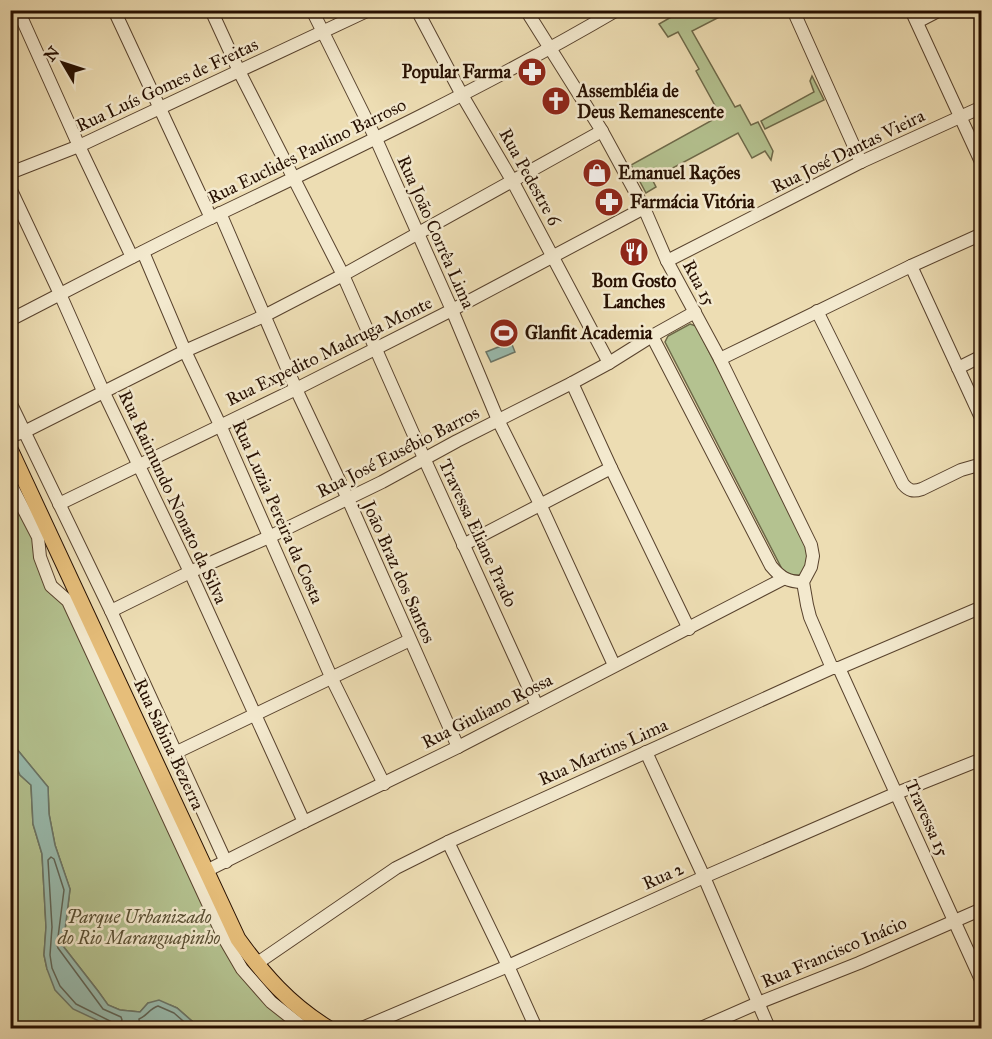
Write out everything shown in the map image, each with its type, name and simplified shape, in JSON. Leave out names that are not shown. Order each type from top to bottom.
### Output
[{"type":"main road","name":"Rua Sabina Bezerra","points":[[10,449],[238,939],[274,985],[298,1008],[328,1029]]},
{"type":"street","name":"Rua Luzia Pereira da Costa","points":[[18,10],[79,146],[186,351],[332,679],[384,784]]},
{"type":"street","name":"João Braz dos Santos","points":[[114,10],[159,108],[264,316],[458,747]]},
{"type":"street","name":"Travessa Eliane Prado","points":[[211,10],[239,71],[343,275],[537,706]]},
{"type":"street","name":"Rua João Corrêa Lima","points":[[312,10],[376,139],[498,420],[540,504],[614,665]]},
{"type":"street","name":"Rua Luís Gomes de Freitas","points":[[10,173],[79,146],[369,10]]},
{"type":"street","name":"Rua Pedestre 6","points":[[417,10],[462,95],[513,182],[609,363]]},
{"type":"street","name":"Rua 15","points":[[526,10],[602,131],[644,208],[667,261],[720,358],[811,545],[813,556],[811,567],[804,582],[807,605],[810,617],[836,668]]},
{"type":"street","name":"Rua Euclides Paulino Barroso","points":[[10,320],[215,215],[376,139],[550,49],[617,10]]},
{"type":"street","points":[[794,10],[861,162]]},
{"type":"street","points":[[911,10],[981,164]]},
{"type":"street","points":[[917,22],[940,10]]},
{"type":"street","name":"Rua José Dantas Vieira","points":[[667,261],[861,162],[981,106]]},
{"type":"street","points":[[10,436],[24,432],[186,351],[264,316],[418,234],[602,131]]},
{"type":"street","name":"Rua Raimundo Nonato da Silva","points":[[10,188],[304,822]]},
{"type":"street","name":"Rua Expedito Madruga Monte","points":[[59,504],[296,389],[452,310],[644,208]]},
{"type":"street","points":[[720,358],[981,234]]},
{"type":"street","points":[[910,266],[981,420]]},
{"type":"street","points":[[817,311],[903,484],[909,490],[922,489],[961,470],[981,464]]},
{"type":"street","name":"Rua José Eusébio Barros","points":[[111,611],[348,499],[572,383],[694,312]]},
{"type":"street","points":[[652,336],[771,566],[783,579],[804,582]]},
{"type":"street","points":[[958,368],[981,356]]},
{"type":"street","points":[[572,383],[689,629]]},
{"type":"street","points":[[10,402],[111,611],[226,862]]},
{"type":"street","points":[[463,545],[611,468]]},
{"type":"street","points":[[10,483],[38,537],[40,557],[51,586],[68,601],[224,938],[242,969],[271,1002],[304,1029]]},
{"type":"street","name":"Rua Giuliano Rossa","points":[[206,871],[458,747],[783,579]]},
{"type":"street","name":"Rua Martins Lima","points":[[256,964],[396,868],[448,842],[836,668],[981,607]]},
{"type":"street","points":[[177,752],[410,640]]},
{"type":"street","name":"Travessa 15","points":[[836,668],[897,793],[981,982]]},
{"type":"street","points":[[646,752],[704,877],[769,1029]]},
{"type":"street","name":"Rua 2","points":[[362,1029],[704,877],[981,759]]},
{"type":"street","points":[[448,842],[536,1029]]},
{"type":"street","name":"Rua Francisco Inácio","points":[[701,1029],[981,909]]},
{"type":"green space","points":[[680,11],[731,11],[692,31],[735,107],[740,105],[751,125],[758,122],[773,151],[771,160],[765,151],[752,158],[738,133],[652,179],[656,187],[646,193],[631,165],[718,117],[716,113],[718,111],[696,71],[699,69],[678,32],[668,37],[659,24]]},
{"type":"green space","points":[[812,76],[824,100],[765,129],[761,121],[814,92],[810,81]]},
{"type":"green space","points":[[690,324],[696,326],[804,538],[809,558],[802,575],[792,575],[782,569],[665,342],[668,336]]},
{"type":"green space","name":"Parque Urbanizado do Rio Maranguapinho","points":[[10,483],[40,557],[68,601],[242,969],[304,1028],[200,1028],[177,1008],[170,1005],[148,1003],[140,1012],[120,1010],[108,1005],[63,946],[70,889],[55,845],[49,814],[48,787],[11,742]]},
{"type":"green space","name":"Parque Urbanizado do Rio Maranguapinho","points":[[10,759],[14,762],[20,775],[31,785],[33,824],[42,854],[46,927],[44,955],[47,969],[128,1025],[144,1028],[11,1028]]},
{"type":"water","points":[[511,342],[515,352],[491,362],[486,352]]},
{"type":"water","points":[[11,742],[48,787],[49,814],[55,845],[70,889],[63,946],[108,1005],[120,1010],[140,1012],[148,1003],[159,1000],[177,1008],[200,1028],[144,1028],[128,1025],[114,1028],[73,1009],[55,990],[44,955],[46,927],[42,854],[33,824],[31,785],[20,775],[11,759]]},
{"type":"place","name":"Popular Farma","points":[[532,72]]},
{"type":"place","name":"Assembléia de Deus Remanescente","points":[[556,101]]},
{"type":"place","name":"Emanuel Rações","points":[[597,173]]},
{"type":"place","name":"Farmácia Vitória","points":[[609,202]]},
{"type":"place","name":"Bom Gosto Lanches","points":[[634,252]]},
{"type":"place","name":"Glanfit Academia","points":[[504,333]]}]
